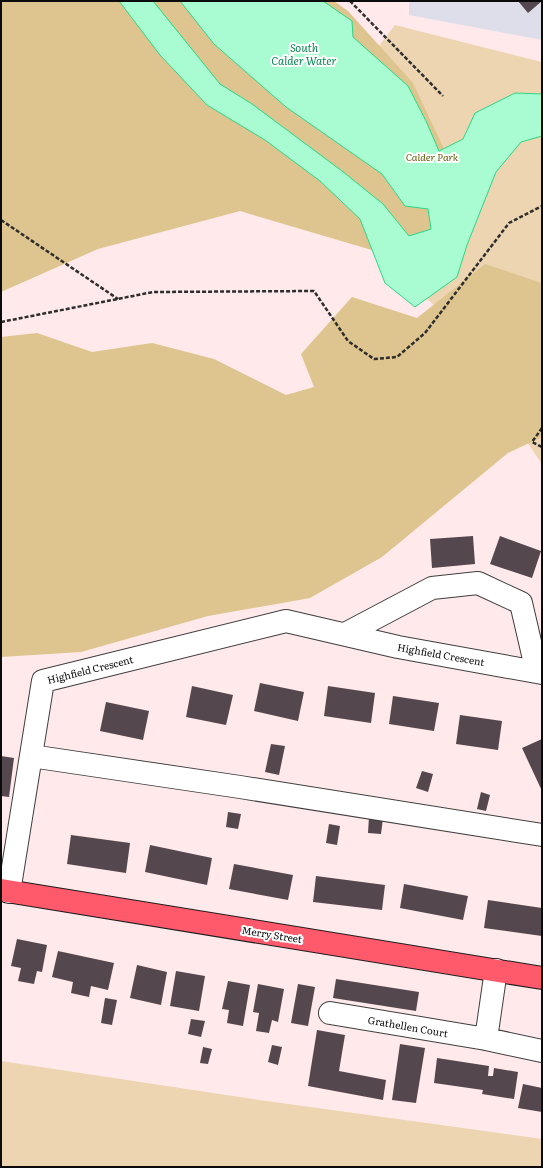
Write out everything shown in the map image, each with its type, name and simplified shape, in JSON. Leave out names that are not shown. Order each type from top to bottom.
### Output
[{"type":"main road","name":"Merry Street","points":[[5,891],[542,978]]},
{"type":"street","name":"Highfield Crescent","points":[[5,891],[31,756],[43,681],[286,621],[398,647],[539,672],[521,603],[478,583],[432,588],[345,634]]},
{"type":"street","points":[[31,756],[247,788],[542,835]]},
{"type":"street","points":[[486,1039],[496,970]]},
{"type":"street","name":"Grathellen Court","points":[[330,1013],[486,1039],[542,1051]]},
{"type":"path","points":[[350,1],[443,96]]},
{"type":"path","points":[[1,322],[153,292],[314,291],[348,341],[374,358],[397,357],[425,333],[509,223],[542,206]]},
{"type":"path","points":[[1,220],[119,299]]},
{"type":"path","points":[[542,428],[532,442],[542,447]]},
{"type":"shaded area","points":[[409,1],[542,1],[542,40],[409,15]]},
{"type":"green space","points":[[1,1],[334,1],[348,11],[413,83],[461,185],[409,261],[240,211],[98,249],[1,292]]},
{"type":"green space","name":"Calder Park","points":[[395,25],[542,62],[542,464],[435,306],[283,171]]},
{"type":"green space","points":[[485,264],[542,283],[542,437],[508,453],[382,557],[310,598],[208,616],[81,652],[1,657],[1,337],[37,333],[92,352],[152,343],[214,359],[286,395],[314,387],[301,354],[352,297],[417,318]]},
{"type":"green space","points":[[1,1061],[259,1100],[542,1139],[542,1167],[1,1167]]},
{"type":"water","name":"South Calder Water","points":[[119,1],[153,1],[220,84],[252,104],[342,171],[383,204],[409,236],[431,229],[428,209],[405,206],[382,174],[286,107],[214,44],[180,1],[323,1],[352,21],[353,37],[408,86],[439,151],[463,139],[475,113],[515,93],[542,94],[542,136],[521,142],[496,172],[467,245],[457,277],[415,307],[385,283],[360,219],[320,181],[265,140],[207,105],[160,55]]},
{"type":"building","points":[[518,1],[542,1],[528,13]]},
{"type":"building","points":[[473,536],[475,564],[432,568],[430,539]]},
{"type":"building","points":[[500,536],[541,551],[532,578],[490,564]]},
{"type":"building","points":[[260,683],[304,692],[298,721],[254,711]]},
{"type":"building","points":[[192,686],[233,695],[226,725],[186,717]]},
{"type":"building","points":[[328,686],[375,693],[371,723],[324,716]]},
{"type":"building","points":[[393,696],[439,703],[434,731],[389,724]]},
{"type":"building","points":[[106,702],[149,711],[143,740],[100,731]]},
{"type":"building","points":[[460,715],[502,721],[498,750],[456,744]]},
{"type":"building","points":[[542,739],[542,791],[522,748]]},
{"type":"building","points":[[271,744],[285,746],[279,775],[265,772]]},
{"type":"building","points":[[1,756],[14,758],[9,797],[1,796]]},
{"type":"building","points":[[422,771],[433,774],[428,792],[416,788]]},
{"type":"building","points":[[481,792],[490,795],[486,811],[477,809]]},
{"type":"building","points":[[228,812],[241,814],[238,829],[226,827]]},
{"type":"building","points":[[369,817],[383,818],[381,834],[368,833]]},
{"type":"building","points":[[329,824],[340,826],[337,845],[326,843]]},
{"type":"building","points":[[71,835],[130,843],[126,873],[67,864]]},
{"type":"building","points":[[150,845],[212,858],[207,885],[145,872]]},
{"type":"building","points":[[234,864],[293,875],[288,900],[229,889]]},
{"type":"building","points":[[316,876],[385,885],[382,910],[313,902]]},
{"type":"building","points":[[404,884],[468,896],[463,920],[400,908]]},
{"type":"building","points":[[488,900],[542,908],[542,936],[484,928]]},
{"type":"building","points":[[17,939],[47,945],[42,972],[37,971],[34,984],[18,981],[21,968],[11,966]]},
{"type":"building","points":[[58,951],[114,963],[108,990],[91,986],[89,997],[71,993],[73,982],[52,977]]},
{"type":"building","points":[[137,965],[167,972],[161,1005],[130,998]]},
{"type":"building","points":[[176,971],[205,976],[199,1011],[170,1006]]},
{"type":"building","points":[[336,979],[419,992],[416,1011],[333,998]]},
{"type":"building","points":[[228,981],[250,985],[243,1026],[227,1023],[229,1010],[222,1009]]},
{"type":"building","points":[[258,984],[284,989],[278,1022],[272,1020],[269,1033],[256,1031],[259,1013],[253,1012]]},
{"type":"building","points":[[298,984],[315,987],[308,1026],[291,1023]]},
{"type":"building","points":[[105,998],[117,1000],[112,1025],[101,1023]]},
{"type":"building","points":[[191,1019],[205,1021],[201,1037],[188,1034]]},
{"type":"building","points":[[317,1030],[345,1035],[339,1071],[386,1080],[383,1100],[308,1086]]},
{"type":"building","points":[[400,1044],[425,1048],[416,1103],[392,1100]]},
{"type":"building","points":[[272,1045],[282,1047],[278,1065],[268,1062]]},
{"type":"building","points":[[203,1047],[212,1049],[208,1064],[200,1063]]},
{"type":"building","points":[[437,1058],[489,1066],[488,1076],[493,1076],[494,1068],[518,1072],[514,1099],[482,1094],[483,1090],[434,1083]]},
{"type":"building","points":[[523,1084],[542,1088],[542,1112],[518,1108]]}]
